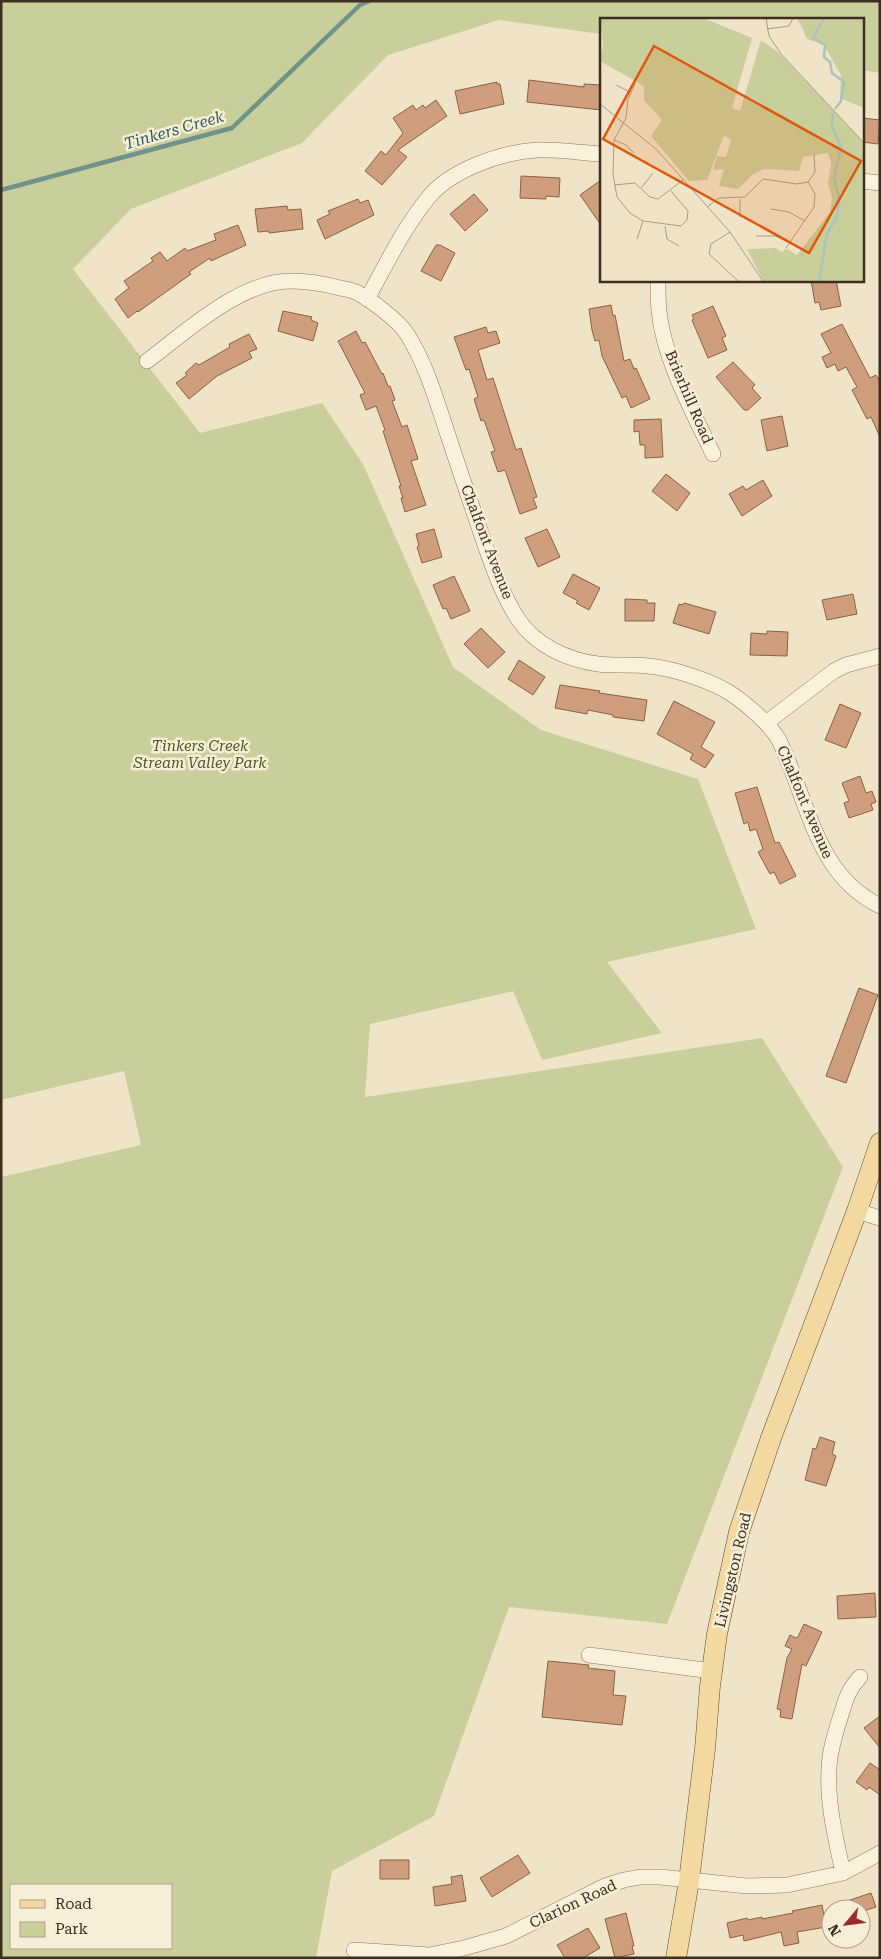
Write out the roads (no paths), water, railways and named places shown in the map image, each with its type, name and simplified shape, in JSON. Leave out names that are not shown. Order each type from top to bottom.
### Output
[{"type":"main road","name":"Livingston Road","points":[[676,1958],[689,1881],[717,1634],[739,1532],[771,1438],[857,1211],[880,1143]]},
{"type":"street","points":[[367,299],[401,236],[429,197],[446,181],[496,158],[538,150],[600,154]]},
{"type":"street","points":[[864,181],[880,183]]},
{"type":"street","name":"Chalfont Avenue","points":[[147,361],[206,317],[238,296],[262,286],[290,281],[329,285],[355,291],[367,299],[398,324],[406,333],[423,366],[491,562],[511,607],[529,633],[557,652],[579,659],[596,664],[650,666],[711,683],[734,695],[766,723],[779,740],[823,850],[841,877],[856,892],[880,906]]},
{"type":"street","name":"Brierhill Road","points":[[658,281],[659,312],[669,352],[685,396],[713,454]]},
{"type":"street","points":[[766,723],[834,671],[846,665],[880,656]]},
{"type":"street","points":[[857,1211],[880,1218]]},
{"type":"street","points":[[590,1655],[712,1671]]},
{"type":"street","points":[[843,1873],[831,1815],[829,1770],[836,1730],[846,1699],[850,1689],[860,1677]]},
{"type":"street","name":"Clarion Road","points":[[354,1950],[429,1956],[464,1948],[506,1936],[605,1886],[640,1877],[747,1886],[787,1885],[843,1873],[880,1853]]},
{"type":"waterway","name":"Tinkers Creek","points":[[1,190],[232,128],[360,5],[369,1]]},
{"type":"park label","name":"Tinkers Creek Stream Valley Park","points":[[200,754]]}]
